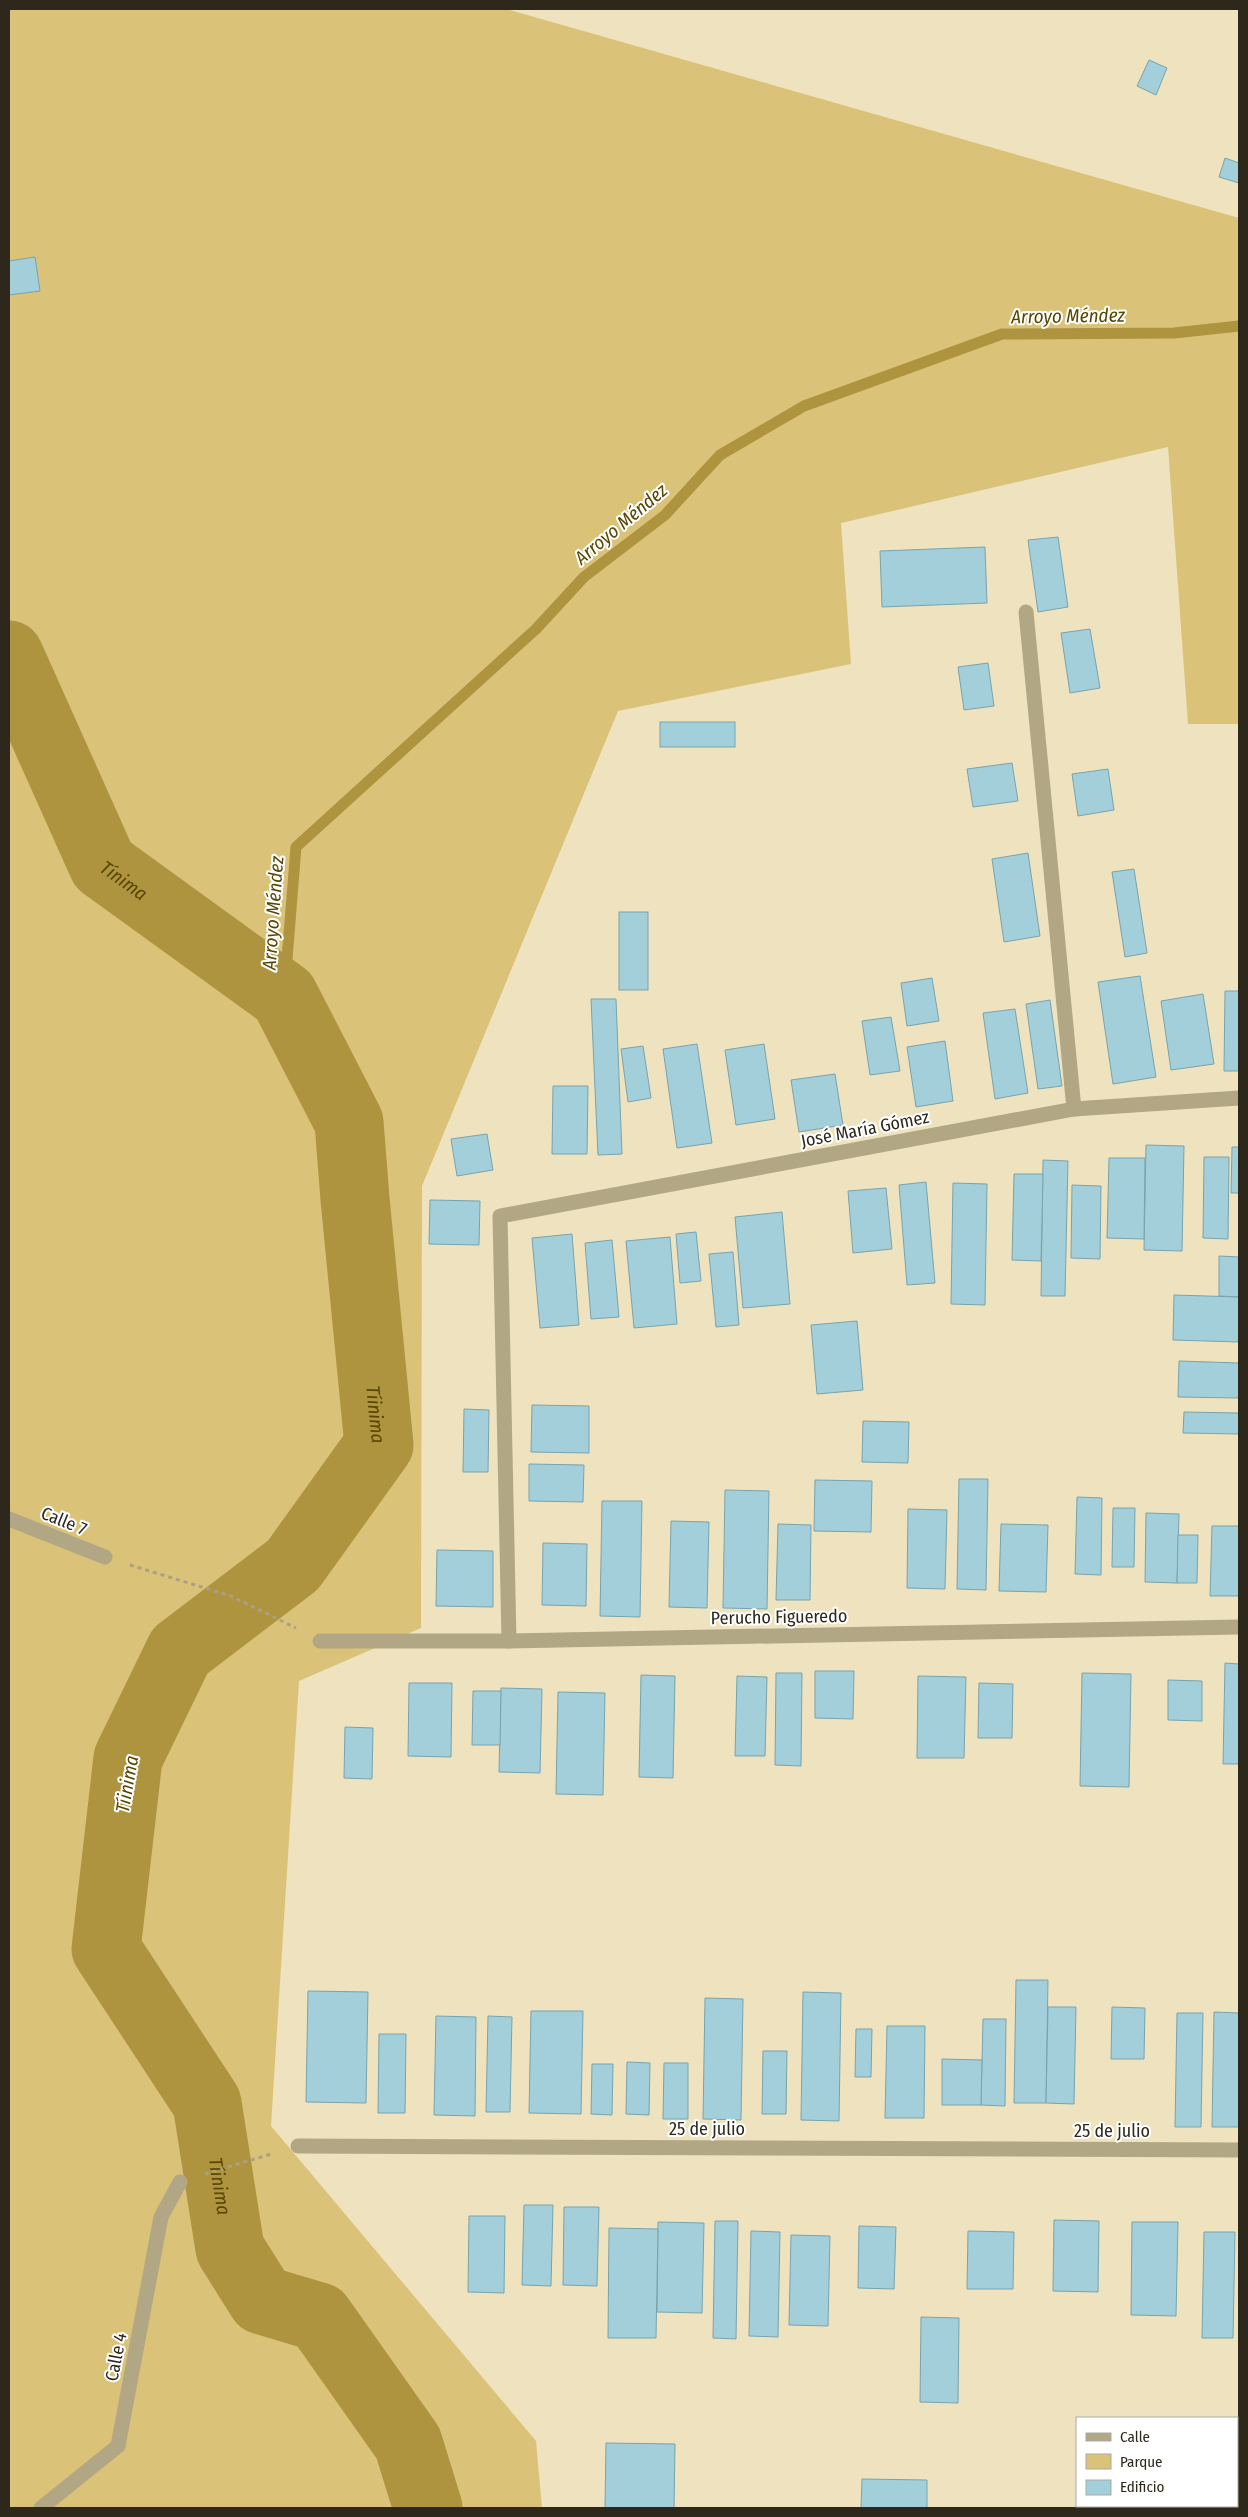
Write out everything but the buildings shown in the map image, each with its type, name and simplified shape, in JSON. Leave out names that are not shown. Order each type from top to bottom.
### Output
[{"type":"street","points":[[1026,612],[1074,1109]]},
{"type":"street","name":"José María Gómez","points":[[508,1641],[500,1216],[1074,1109],[1239,1098]]},
{"type":"street","name":"Calle 7","points":[[9,1519],[105,1557]]},
{"type":"street","name":"Perucho Figueredo","points":[[320,1641],[508,1641],[1239,1627]]},
{"type":"street","name":"25 de julio","points":[[298,2146],[1239,2150]]},
{"type":"street","name":"Calle 4","points":[[41,2508],[118,2446],[161,2217],[180,2182]]},
{"type":"path","points":[[105,1557],[231,1596],[302,1631]]},
{"type":"path","points":[[180,2182],[298,2146]]},
{"type":"green space","points":[[9,9],[506,9],[1239,218],[1239,724],[1188,724],[1168,447],[841,523],[851,664],[618,711],[422,1186],[421,1628],[299,1681],[271,2126],[536,2441],[542,2508],[9,2508]]},
{"type":"waterway","name":"Arroyo Méndez","points":[[284,996],[296,847],[536,629],[584,577],[665,515],[720,455],[804,406],[1002,334],[1174,333],[1239,326]]},
{"type":"waterway","name":"Tíinima","points":[[9,655],[103,865],[284,996],[349,1122],[379,1445],[293,1565],[180,1651],[128,1758],[106,1949],[207,2103],[230,2249],[262,2300],[319,2317],[408,2443],[428,2508]]},
{"type":"water label","name":"Tínima","points":[[126,879]]}]
